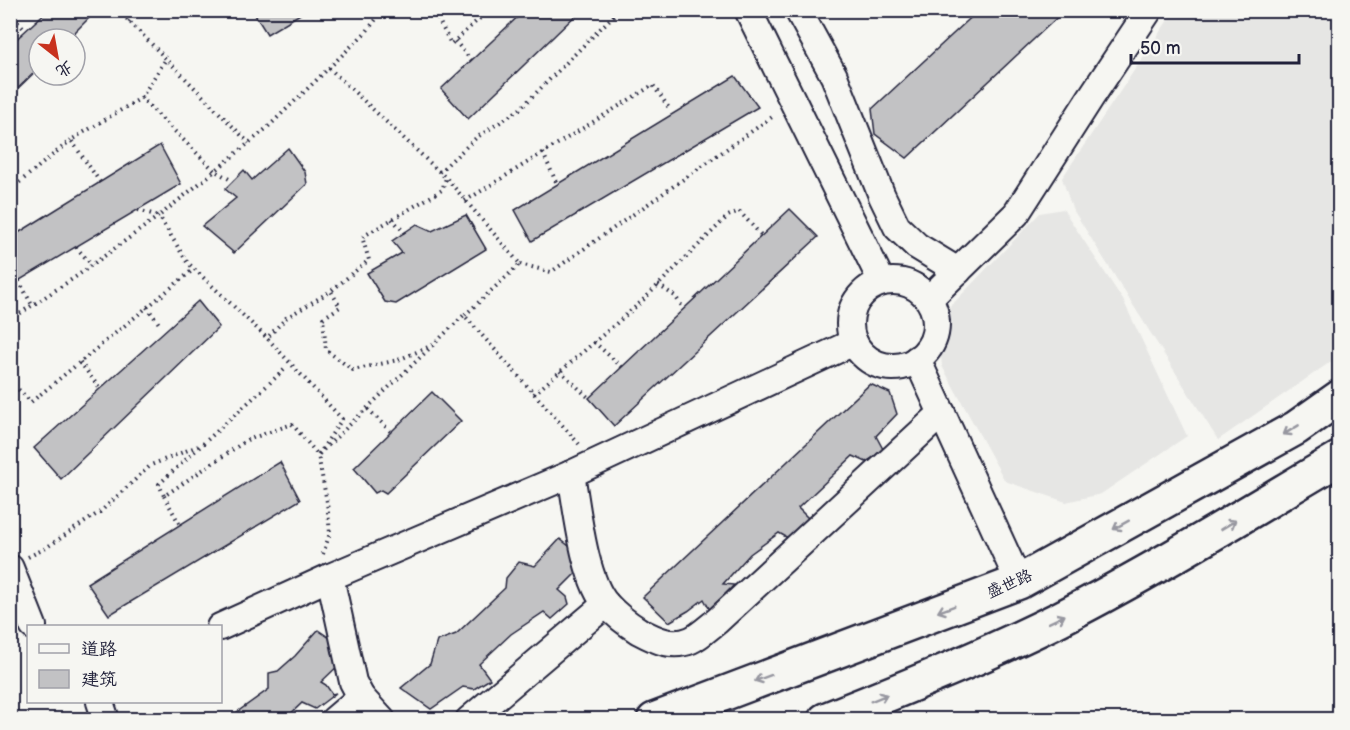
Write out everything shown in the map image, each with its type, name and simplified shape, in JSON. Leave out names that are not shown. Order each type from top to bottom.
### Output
[{"type":"main road","name":"盛世路","points":[[654,720],[1019,582],[1296,428],[1340,397]]},
{"type":"main road","points":[[825,720],[942,673],[1059,619],[1186,550],[1340,458]]},
{"type":"street","points":[[748,10],[882,282]]},
{"type":"street","points":[[798,10],[834,76],[897,227],[911,242],[958,271]]},
{"type":"street","points":[[929,299],[1016,214],[1149,10]]},
{"type":"street","points":[[908,283],[917,246]]},
{"type":"street","points":[[882,282],[908,283],[929,299],[934,312],[936,325],[934,338],[927,350],[917,359],[904,365],[889,367],[875,363],[862,354],[854,342],[850,328],[851,313],[858,299],[868,289],[882,282]]},
{"type":"street","points":[[222,626],[326,568],[571,474],[854,342]]},
{"type":"street","points":[[917,359],[1019,582]]},
{"type":"street","points":[[571,474],[586,558],[594,582],[606,604],[632,626],[654,640],[672,644],[691,640],[717,621],[942,413]]},
{"type":"street","points":[[19,563],[33,625]]},
{"type":"street","points":[[326,568],[353,682],[361,697],[382,720]]},
{"type":"street","points":[[469,720],[606,604]]},
{"type":"street","points":[[334,720],[361,697]]},
{"type":"street","points":[[100,703],[105,720]]},
{"type":"path","points":[[118,10],[249,143]]},
{"type":"path","points":[[129,22],[139,10]]},
{"type":"path","points":[[10,320],[92,265],[159,216],[267,129],[367,31],[383,10]]},
{"type":"path","points":[[430,10],[435,13],[451,44],[489,10]]},
{"type":"path","points":[[439,172],[476,138],[519,109],[619,10]]},
{"type":"path","points":[[10,13],[23,28]]},
{"type":"path","points":[[455,41],[472,60]]},
{"type":"path","points":[[10,190],[70,140],[141,98],[166,59]]},
{"type":"path","points":[[329,68],[446,178],[520,264],[551,272],[794,102]]},
{"type":"path","points":[[465,201],[653,85],[669,108]]},
{"type":"path","points":[[141,98],[215,171],[233,181]]},
{"type":"path","points":[[70,140],[100,182]]},
{"type":"path","points":[[543,153],[557,184]]},
{"type":"path","points":[[267,338],[286,318],[331,291],[369,260],[362,237],[442,190],[446,178]]},
{"type":"path","points":[[138,210],[159,216],[187,262],[267,338],[342,419],[318,455]]},
{"type":"path","points":[[534,394],[640,303],[728,216],[739,211],[762,236]]},
{"type":"path","points":[[392,219],[405,233]]},
{"type":"path","points":[[76,247],[92,265]]},
{"type":"path","points":[[318,455],[520,264]]},
{"type":"path","points":[[10,381],[31,402],[194,269]]},
{"type":"path","points":[[19,281],[32,305]]},
{"type":"path","points":[[658,285],[675,296],[684,309]]},
{"type":"path","points":[[331,291],[340,307],[323,318],[326,350],[353,370],[398,360],[433,345]]},
{"type":"path","points":[[147,307],[160,326]]},
{"type":"path","points":[[464,315],[595,463]]},
{"type":"path","points":[[594,342],[622,367]]},
{"type":"path","points":[[80,362],[100,388]]},
{"type":"path","points":[[180,525],[159,484],[284,370]]},
{"type":"path","points":[[560,371],[589,398]]},
{"type":"path","points":[[368,409],[391,432]]},
{"type":"path","points":[[164,496],[247,440],[292,423],[318,455],[330,533],[326,568]]},
{"type":"path","points":[[19,563],[100,512],[151,465],[202,445]]},
{"type":"shaded area","points":[[1174,11],[1339,11],[1339,356],[1218,440],[1072,208],[1062,178]]},
{"type":"shaded area","points":[[1063,209],[1123,300],[1187,436],[1101,494],[1066,502],[1005,481],[942,366],[940,347],[945,312],[1040,213]]},
{"type":"building","points":[[48,10],[97,10],[80,27],[30,27]]},
{"type":"building","points":[[252,10],[307,10],[267,34]]},
{"type":"building","points":[[525,10],[581,10],[468,119],[441,89]]},
{"type":"building","points":[[979,10],[1065,10],[907,158],[875,134],[872,109]]},
{"type":"building","points":[[27,29],[27,80],[10,96],[10,45]]},
{"type":"building","points":[[735,76],[758,107],[532,241],[515,210]]},
{"type":"building","points":[[160,145],[181,184],[10,286],[10,238]]},
{"type":"building","points":[[288,148],[305,172],[307,184],[234,253],[202,226],[236,198],[225,189],[244,170],[252,180]]},
{"type":"building","points":[[790,209],[818,237],[614,426],[589,398]]},
{"type":"building","points":[[466,215],[486,249],[396,304],[385,302],[367,273],[402,253],[392,241],[417,224],[432,231]]},
{"type":"building","points":[[198,301],[219,327],[61,479],[34,448]]},
{"type":"building","points":[[870,384],[890,393],[897,414],[876,436],[884,451],[866,462],[853,456],[798,508],[811,521],[788,538],[779,533],[750,554],[723,584],[734,585],[710,610],[704,599],[669,622],[643,597]]},
{"type":"building","points":[[432,392],[461,421],[386,493],[381,490],[375,493],[354,468]]},
{"type":"building","points":[[280,462],[300,500],[109,615],[87,583]]},
{"type":"building","points":[[560,539],[574,550],[578,571],[559,590],[567,597],[569,604],[552,619],[544,612],[511,634],[479,664],[490,679],[474,689],[463,687],[431,709],[401,688],[430,664],[437,641],[456,634],[505,588],[506,578],[519,562],[535,566]]},
{"type":"building","points":[[318,630],[340,645],[342,662],[321,682],[332,694],[336,693],[315,709],[302,703],[284,720],[226,720],[269,689],[269,673],[278,671]]}]
